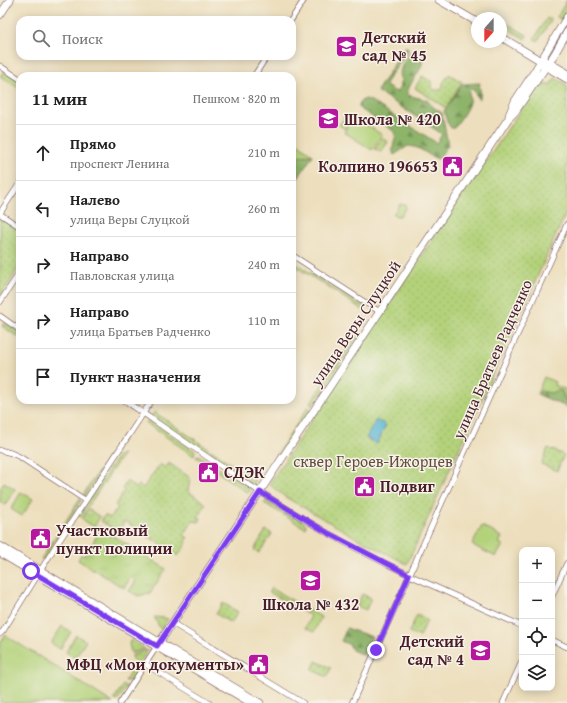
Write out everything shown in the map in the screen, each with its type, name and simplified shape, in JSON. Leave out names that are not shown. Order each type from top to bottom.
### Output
[{"type":"street","points":[[0,15],[10,0]]},
{"type":"street","points":[[293,16],[304,0]]},
{"type":"street","points":[[439,0],[471,19]]},
{"type":"street","name":"улица Веры Слуцкой","points":[[545,63],[567,17]]},
{"type":"street","name":"улица Веры Слуцкой","points":[[120,703],[567,32]]},
{"type":"street","points":[[507,41],[545,63],[567,79]]},
{"type":"street","points":[[257,72],[264,60]]},
{"type":"street","points":[[545,63],[567,73]]},
{"type":"street","points":[[0,66],[16,76]]},
{"type":"street","points":[[16,189],[0,214],[16,224]]},
{"type":"street","name":"улица Братьев Радченко","points":[[352,703],[567,224]]},
{"type":"street","points":[[296,257],[380,312]]},
{"type":"street","points":[[1,300],[16,278]]},
{"type":"street","points":[[0,316],[16,327]]},
{"type":"street","points":[[130,404],[260,492],[328,533],[409,575],[519,625]]},
{"type":"street","points":[[0,634],[3,632],[85,500],[149,404]]},
{"type":"street","points":[[0,450],[20,457],[85,500]]},
{"type":"street","points":[[0,546],[39,572],[158,644],[260,703]]},
{"type":"street","points":[[0,553],[39,572]]},
{"type":"street","points":[[555,589],[567,563]]},
{"type":"street","points":[[172,623],[304,703]]},
{"type":"street","points":[[555,641],[567,647]]},
{"type":"street","points":[[158,644],[250,703]]},
{"type":"street","points":[[145,664],[209,703]]},
{"type":"street","points":[[503,703],[519,667]]},
{"type":"green space","points":[[567,0],[567,10],[561,20],[557,17]]},
{"type":"green space","points":[[547,18],[551,20],[538,41],[534,39]]},
{"type":"green space","points":[[507,23],[527,35],[525,39],[507,28]]},
{"type":"green space","points":[[406,46],[408,51],[386,82],[386,86],[397,92],[401,85],[400,71],[404,61],[414,50],[420,54],[422,65],[408,89],[407,95],[427,100],[433,107],[442,113],[448,145],[438,159],[420,149],[408,146],[394,155],[393,150],[395,132],[359,108],[361,101],[366,99],[371,101],[437,143],[442,134],[377,91]]},
{"type":"green space","points":[[3,72],[5,72],[16,79],[16,86],[0,76]]},
{"type":"green space","points":[[449,74],[462,82],[446,108],[415,88],[422,76],[432,82],[432,87],[434,90],[440,90],[442,89],[443,83]]},
{"type":"green space","name":"сквер Героев-Ижорцев","points":[[555,78],[567,85],[567,211],[407,564],[357,538],[285,497],[269,484],[539,82],[544,85],[551,84]]},
{"type":"green space","points":[[480,83],[481,94],[479,99],[474,90],[469,90],[470,100],[467,108],[454,128],[451,128],[447,122],[444,110],[462,84]]},
{"type":"green space","points":[[346,115],[352,118],[345,129],[339,125]]},
{"type":"green space","points":[[354,116],[382,135],[372,150],[344,132]]},
{"type":"green space","points":[[382,138],[388,142],[381,152],[375,149]]},
{"type":"green space","points":[[296,142],[313,155],[296,157]]},
{"type":"green space","points":[[313,155],[296,181],[296,157]]},
{"type":"green space","points":[[400,204],[405,205],[406,208],[400,216],[396,216],[393,214]]},
{"type":"green space","points":[[1,218],[16,227],[16,272],[0,295]]},
{"type":"green space","points":[[296,264],[360,305],[363,304],[365,306],[363,310],[296,267]]},
{"type":"green space","points":[[4,322],[16,330],[16,335],[2,326]]},
{"type":"green space","points":[[357,333],[360,335],[338,368],[335,366]]},
{"type":"green space","points":[[334,368],[337,370],[313,406],[310,403]]},
{"type":"green space","points":[[544,377],[555,382],[554,385],[567,390],[567,407],[537,394]]},
{"type":"green space","points":[[559,390],[562,391],[564,399],[567,400],[567,407],[539,395],[540,391],[551,393]]},
{"type":"green space","points":[[308,407],[311,409],[263,482],[260,480]]},
{"type":"green space","points":[[154,412],[209,449],[207,452],[152,416]]},
{"type":"green space","points":[[148,420],[195,451],[194,456],[146,423]]},
{"type":"green space","points":[[122,436],[123,439],[85,496],[83,495]]},
{"type":"green space","points":[[548,448],[564,455],[557,471],[541,464]]},
{"type":"green space","points":[[211,450],[256,481],[253,485],[211,455]]},
{"type":"green space","points":[[123,454],[81,517],[78,516],[118,456]]},
{"type":"green space","points":[[198,455],[250,489],[248,493],[196,457]]},
{"type":"green space","points":[[169,463],[189,477],[188,491],[206,504],[198,516],[201,518],[199,522],[193,521],[184,535],[188,538],[187,543],[178,556],[125,521],[118,532],[101,521],[104,516],[110,518],[118,507],[115,505],[124,491],[122,489],[127,481],[136,488],[139,485],[143,488],[160,464],[165,468]]},
{"type":"green space","points":[[4,482],[15,489],[5,505],[0,502],[0,489]]},
{"type":"green space","points":[[21,492],[33,499],[22,516],[11,509]]},
{"type":"green space","points":[[80,499],[82,500],[43,560],[41,559]]},
{"type":"green space","points":[[267,500],[305,523],[305,528],[264,503]]},
{"type":"green space","points":[[88,509],[100,517],[94,527],[82,519]]},
{"type":"green space","points":[[98,526],[166,569],[150,593],[138,596],[129,591],[136,581],[131,577],[124,588],[78,560],[81,554],[84,556],[87,551],[91,553],[93,550],[90,548],[97,535],[94,533]]},
{"type":"green space","points":[[482,526],[502,537],[499,543],[503,545],[496,557],[472,545]]},
{"type":"green space","points":[[266,530],[272,534],[259,553],[254,550]]},
{"type":"green space","points":[[271,588],[321,617],[314,632],[305,628],[311,616],[269,592]]},
{"type":"green space","points":[[362,594],[371,598],[366,610],[357,606]]},
{"type":"green space","points":[[223,603],[238,612],[231,623],[216,614]]},
{"type":"green space","points":[[417,615],[427,620],[420,637],[409,632]]},
{"type":"green space","points":[[154,617],[168,619],[161,630]]},
{"type":"green space","points":[[62,626],[71,632],[60,649],[51,643]]},
{"type":"green space","points":[[347,628],[372,637],[363,655],[352,650],[350,645],[341,641]]},
{"type":"green space","points":[[5,635],[113,703],[0,703],[0,644]]},
{"type":"green space","points":[[76,635],[86,641],[75,658],[66,652]]},
{"type":"green space","points":[[131,640],[145,649],[131,653],[129,643]]},
{"type":"green space","points":[[147,650],[139,664],[133,660],[132,655]]},
{"type":"green space","points":[[316,661],[331,668],[327,677],[312,670]]},
{"type":"green space","points":[[135,665],[140,668],[130,681],[125,681]]},
{"type":"green space","points":[[123,685],[127,686],[117,701],[114,699]]},
{"type":"water","points":[[376,420],[386,425],[377,444],[366,438]]},
{"type":"place","name":"Детский сад № 45","points":[[347,46]]},
{"type":"place","name":"Школа № 420","points":[[329,119]]},
{"type":"place","name":"Колпино 196653","points":[[453,166]]},
{"type":"place","name":"СДЭК","points":[[208,472]]},
{"type":"place","name":"Подвиг","points":[[364,486]]},
{"type":"place","name":"Участковый пункт полиции","points":[[41,539]]},
{"type":"place","name":"Школа № 432","points":[[311,580]]},
{"type":"place","name":"Детский сад № 4","points":[[480,650]]},
{"type":"place","name":"МФЦ «Мои документы»","points":[[259,664]]},
{"type":"route","points":[[31,571],[157,646],[260,492],[328,533],[409,575],[376,650]]}]
